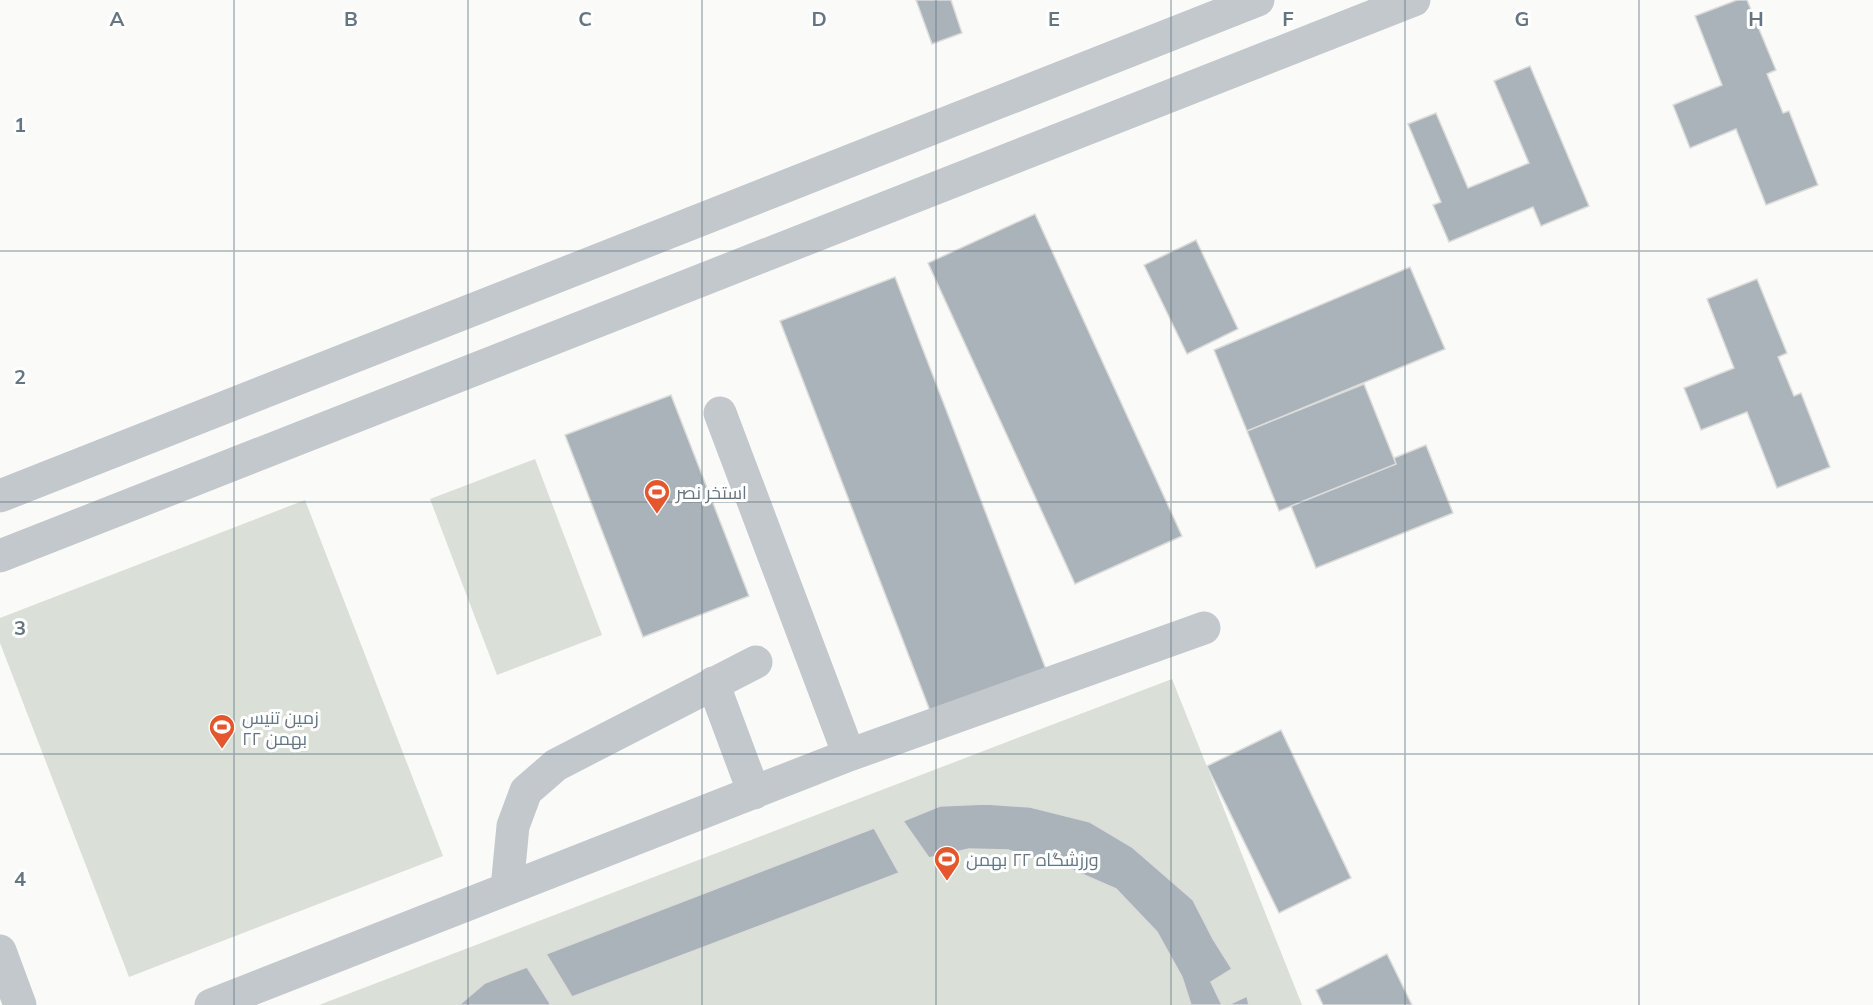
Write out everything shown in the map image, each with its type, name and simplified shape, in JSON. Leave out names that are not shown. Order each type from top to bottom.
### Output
[{"type":"lane","points":[[0,496],[1258,0]]},
{"type":"lane","points":[[0,556],[1414,0]]},
{"type":"lane","points":[[720,413],[849,755]]},
{"type":"lane","points":[[211,1005],[849,755],[1204,628]]},
{"type":"lane","points":[[507,888],[513,826],[526,791],[556,765],[756,662]]},
{"type":"lane","points":[[713,683],[754,793]]},
{"type":"lane","points":[[0,951],[20,1005]]},
{"type":"shaded area","points":[[535,459],[602,635],[497,675],[430,499]]},
{"type":"shaded area","name":"زمین تنیس ۲۲ بهمن","points":[[305,500],[443,856],[129,977],[0,643],[0,618]]},
{"type":"shaded area","name":"ورزشگاه ۲۲ بهمن","points":[[1172,679],[1302,1005],[319,1005]]},
{"type":"building","points":[[916,0],[951,0],[962,33],[932,44]]},
{"type":"building","points":[[1737,0],[1747,0],[1776,70],[1767,74],[1783,113],[1789,111],[1818,185],[1766,205],[1736,129],[1690,148],[1673,105],[1722,85],[1695,16]]},
{"type":"building","points":[[1530,66],[1589,206],[1541,226],[1533,207],[1449,242],[1433,205],[1441,202],[1408,124],[1436,113],[1468,188],[1529,163],[1494,81]]},
{"type":"building","points":[[1035,214],[1182,536],[1075,584],[928,263]]},
{"type":"building","points":[[1196,240],[1238,329],[1187,354],[1144,265]]},
{"type":"building","points":[[1410,267],[1445,349],[1247,431],[1214,350]]},
{"type":"building","points":[[895,277],[1047,672],[932,716],[780,321]]},
{"type":"building","points":[[1757,279],[1787,353],[1778,357],[1794,396],[1801,393],[1830,467],[1777,488],[1747,412],[1701,430],[1684,388],[1734,368],[1707,299]]},
{"type":"building","points":[[1364,384],[1396,464],[1279,511],[1247,431]]},
{"type":"building","name":"استخر نصر","points":[[671,395],[749,596],[643,637],[565,435]]},
{"type":"building","points":[[1426,445],[1453,513],[1316,568],[1291,506],[1396,464],[1394,458]]},
{"type":"building","points":[[1281,730],[1351,878],[1279,913],[1207,766]]},
{"type":"building","points":[[986,804],[1030,807],[1090,822],[1132,847],[1193,900],[1232,969],[1211,982],[1222,1005],[1191,1005],[1182,977],[1157,932],[1116,889],[1068,868],[1008,850],[969,849],[929,858],[903,821],[940,806]]},
{"type":"building","points":[[874,828],[899,873],[572,997],[546,954]]},
{"type":"building","points":[[1387,954],[1412,1005],[1323,1005],[1316,990]]},
{"type":"building","points":[[527,967],[551,1005],[459,1005],[485,983]]},
{"type":"building","points":[[1247,996],[1249,1005],[1228,1005]]},
{"type":"place","name":"استخر نصر","points":[[657,515]]},
{"type":"place","name":"زمین تنیس ۲۲ بهمن","points":[[222,750]]},
{"type":"place","name":"ورزشگاه ۲۲ بهمن","points":[[947,882]]}]
